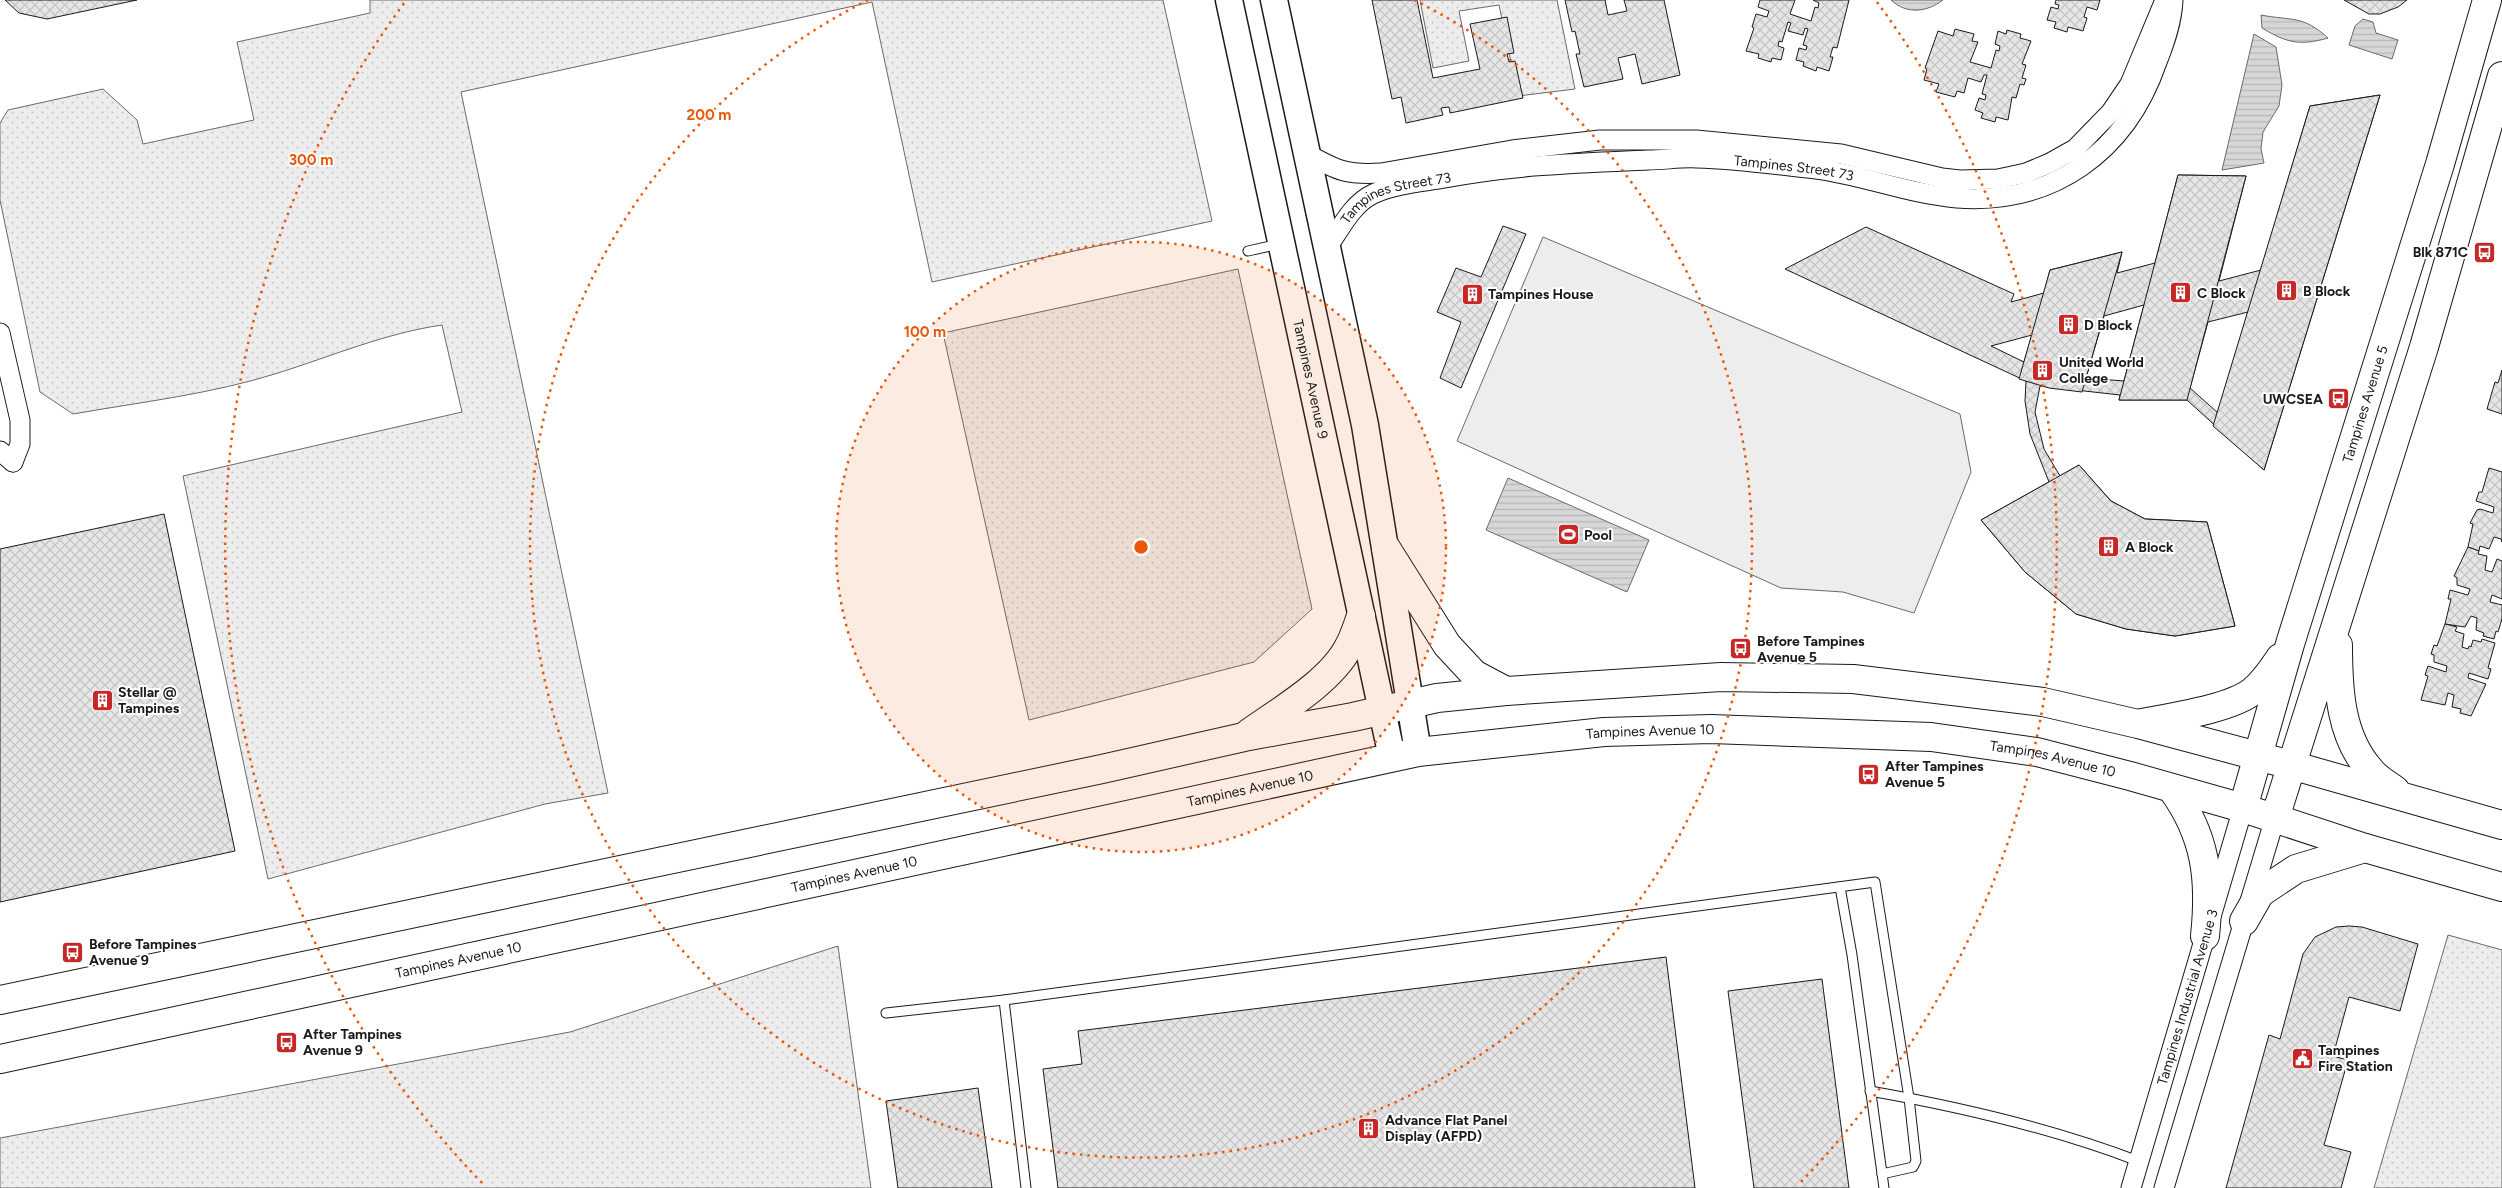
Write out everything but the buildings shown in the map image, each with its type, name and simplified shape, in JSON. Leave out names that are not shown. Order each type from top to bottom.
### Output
[{"type":"main road","name":"Tampines Avenue 9","points":[[1229,0],[1392,757]]},
{"type":"main road","points":[[1274,0],[1309,155],[1365,425],[1418,752]]},
{"type":"main road","name":"Tampines Avenue 5","points":[[2243,808],[2256,756],[2440,164],[2487,0]]},
{"type":"main road","points":[[2275,818],[2424,347],[2502,76]]},
{"type":"main road","points":[[1386,548],[1447,645],[1474,674],[1506,691]]},
{"type":"main road","points":[[1244,737],[1302,695],[1332,669],[1348,649],[1362,616]]},
{"type":"main road","points":[[2337,621],[2338,691],[2347,727],[2357,753],[2372,772],[2401,795]]},
{"type":"main road","points":[[2138,724],[2218,706],[2252,692],[2266,679],[2290,644]]},
{"type":"main road","points":[[0,1000],[1138,762],[1244,737],[1410,705],[1437,698],[1506,691],[1721,677],[1853,679],[2043,702],[2138,724],[2401,795],[2502,825]]},
{"type":"main road","name":"Tampines Avenue 10","points":[[0,1059],[1392,757],[1418,752],[1604,732],[1711,729],[1931,737],[2037,752],[2243,808],[2365,848],[2502,887]]},
{"type":"main road","points":[[2172,789],[2193,823],[2208,873],[2208,905],[2205,936]]},
{"type":"main road","points":[[2244,921],[2260,893],[2296,869],[2311,862],[2365,848]]},
{"type":"street","name":"Tampines Street 73","points":[[1309,155],[1337,171],[1362,174],[1381,173],[1512,150],[1600,140],[1696,140],[1841,154],[1942,178],[1960,180],[1998,179],[2026,173],[2050,163],[2075,149],[2112,112],[2130,84],[2164,0]]},
{"type":"street","name":"Tampines Street 73","points":[[1328,246],[1358,203],[1372,194],[1412,184],[1516,167],[1696,158],[1837,172],[1938,196],[1958,198],[1998,197],[2029,192],[2057,182],[2085,166],[2128,122],[2144,96],[2154,71],[2172,16],[2173,0]]},
{"type":"street","points":[[0,333],[20,420],[20,444],[4,461]]},
{"type":"street","name":"Tampines Industrial Avenue 3","points":[[2131,1188],[2243,808]]},
{"type":"street","points":[[2164,1188],[2275,818]]},
{"type":"lane","points":[[1248,251],[1281,244]]},
{"type":"lane","points":[[886,1013],[1004,1000],[1875,882],[1909,1098],[1916,1161],[1913,1167],[1908,1170],[1882,1174]]},
{"type":"lane","points":[[1840,887],[1852,955],[1884,1188]]},
{"type":"lane","points":[[1004,1000],[1026,1188]]},
{"type":"lane","points":[[1870,1091],[1909,1098],[2079,1138],[2138,1161]]},
{"type":"shaded area","points":[[370,0],[1163,0],[1212,221],[932,282],[872,2],[461,92],[608,793],[545,804],[268,879],[183,476],[462,412],[442,325],[400,333],[278,373],[228,387],[73,414],[40,392],[0,200],[0,123],[8,110],[103,89],[137,120],[143,144],[254,120],[237,42],[370,13]]},
{"type":"shaded area","points":[[1420,0],[1557,0],[1575,89],[1518,96],[1499,5],[1459,11],[1469,61],[1433,68]]},
{"type":"shaded area","points":[[1891,0],[1943,0],[1924,9],[1910,10],[1897,5]]},
{"type":"shaded area","points":[[2261,15],[2304,22],[2328,38],[2309,42],[2286,40],[2262,28]]},
{"type":"shaded area","points":[[2363,19],[2373,22],[2376,33],[2398,40],[2392,59],[2349,45],[2355,26]]},
{"type":"shaded area","points":[[2254,34],[2276,47],[2282,85],[2279,106],[2263,132],[2261,149],[2264,163],[2222,170]]},
{"type":"shaded area","points":[[1543,237],[1960,414],[1971,472],[1914,613],[1843,592],[1781,588],[1457,441]]},
{"type":"shaded area","points":[[1238,269],[1312,609],[1254,662],[1029,720],[943,333]]},
{"type":"shaded area","name":"Pool","points":[[1508,478],[1649,540],[1627,592],[1486,530]]},
{"type":"shaded area","points":[[2448,935],[2502,950],[2502,1188],[2374,1188]]},
{"type":"shaded area","points":[[838,946],[871,1188],[0,1188],[0,1138],[570,1032]]},
{"type":"place","name":"Blk 871C","points":[[2484,252]]},
{"type":"place","name":"B Block","points":[[2287,291]]},
{"type":"place","name":"C Block","points":[[2181,293]]},
{"type":"place","name":"Tampines House","points":[[1472,294]]},
{"type":"place","name":"D Block","points":[[2068,325]]},
{"type":"place","name":"United World College","points":[[2043,370]]},
{"type":"place","name":"UWCSEA","points":[[2339,399]]},
{"type":"place","name":"Pool","points":[[1568,535]]},
{"type":"place","name":"A Block","points":[[2109,547]]},
{"type":"place","name":"Before Tampines Avenue 5","points":[[1741,649]]},
{"type":"place","name":"Stellar @ Tampines","points":[[102,700]]},
{"type":"place","name":"After Tampines Avenue 5","points":[[1869,774]]},
{"type":"place","name":"Before Tampines Avenue 9","points":[[73,952]]},
{"type":"place","name":"After Tampines Avenue 9","points":[[287,1042]]},
{"type":"place","name":"Tampines Fire Station","points":[[2302,1058]]},
{"type":"place","name":"Advance Flat Panel Display (AFPD)","points":[[1369,1128]]}]
